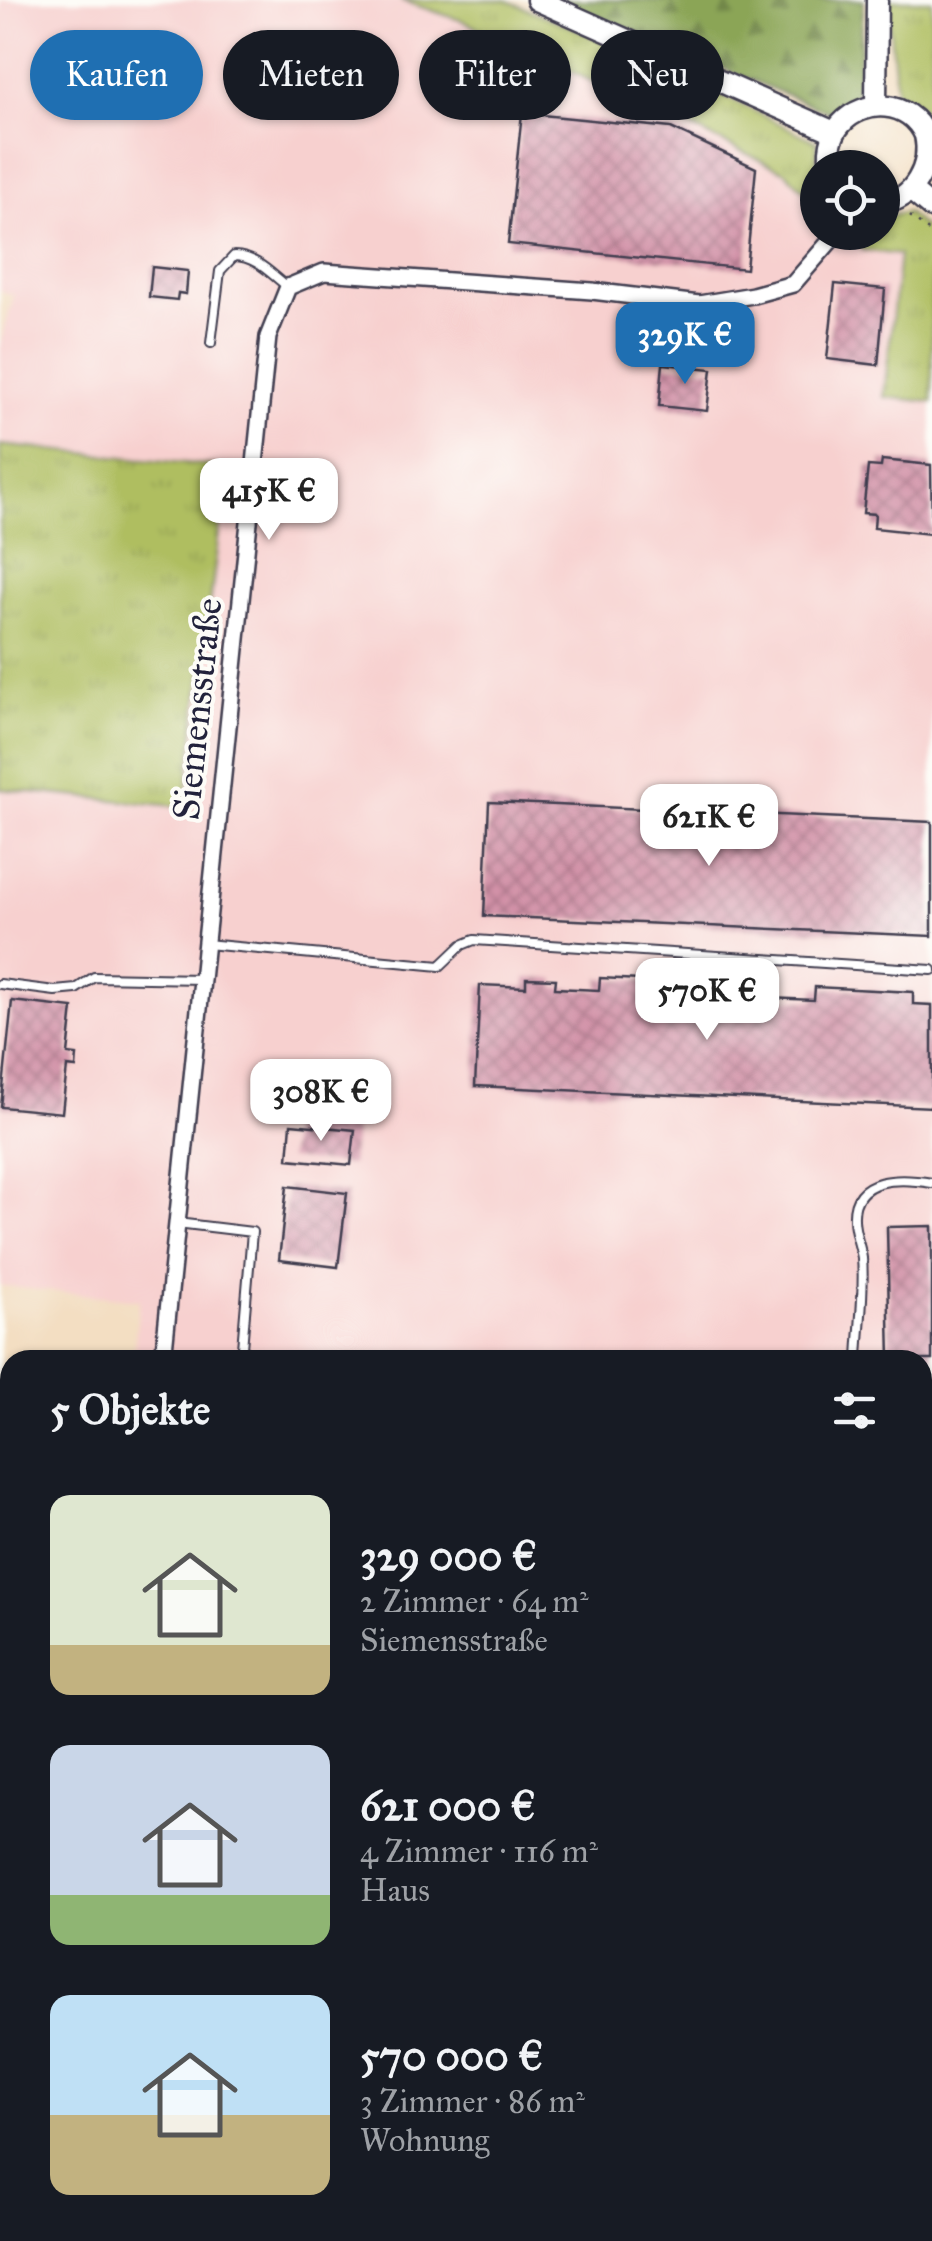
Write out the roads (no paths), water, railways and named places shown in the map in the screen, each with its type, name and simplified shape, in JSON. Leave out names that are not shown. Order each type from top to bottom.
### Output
[{"type":"street","points":[[537,0],[834,132]]},
{"type":"street","points":[[876,104],[877,0]]},
{"type":"street","points":[[831,150],[834,132],[852,112],[876,104],[907,113],[926,136],[928,166],[913,192],[900,197]]},
{"type":"street","points":[[913,192],[932,208]]},
{"type":"street","points":[[288,287],[324,272],[592,291],[699,304],[792,284],[822,250]]},
{"type":"street","name":"Siemensstraße","points":[[164,1350],[268,337],[288,287]]},
{"type":"lane","points":[[210,343],[220,271],[234,256],[260,264],[288,287]]},
{"type":"lane","points":[[206,944],[440,966],[462,945],[474,940],[932,970]]},
{"type":"lane","points":[[0,984],[55,990],[76,989],[94,977],[202,979]]},
{"type":"lane","points":[[858,1350],[862,1259],[854,1219],[856,1201],[878,1182],[932,1182]]},
{"type":"lane","points":[[177,1223],[252,1232],[242,1350]]}]
